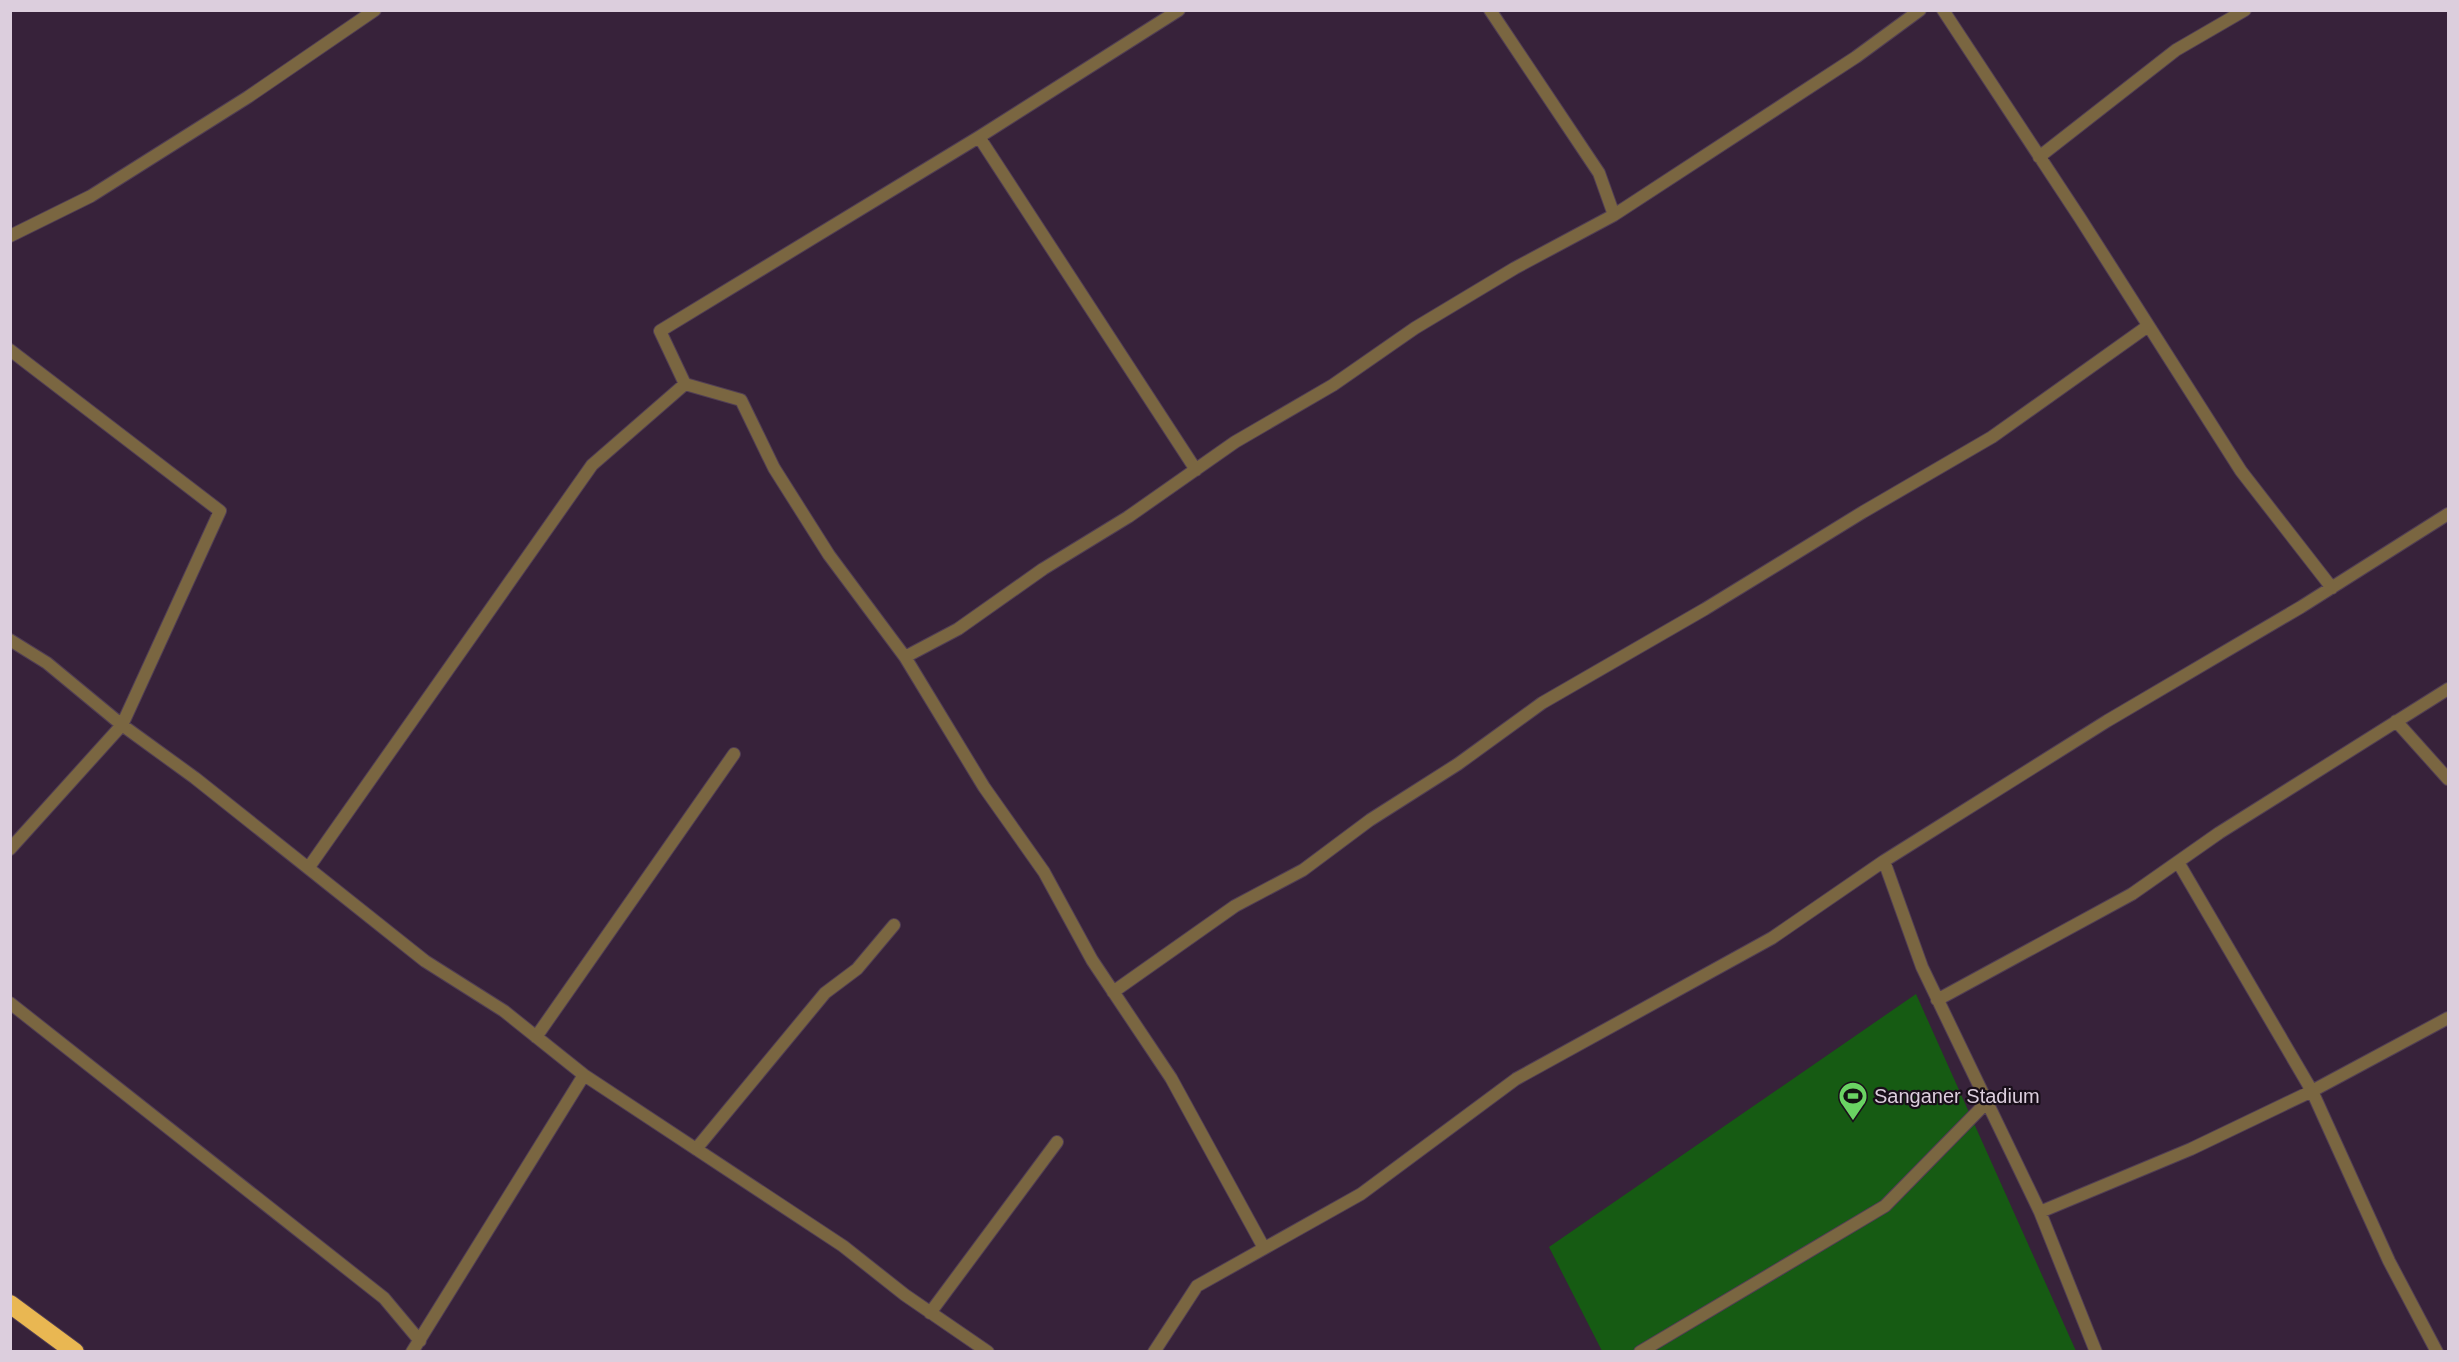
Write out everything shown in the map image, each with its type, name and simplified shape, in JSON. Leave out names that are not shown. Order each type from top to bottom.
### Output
[{"type":"highway","points":[[10,1304],[72,1351]]},
{"type":"street","points":[[10,236],[91,196],[248,97],[375,10]]},
{"type":"street","points":[[1179,10],[979,136],[660,331],[685,384],[741,400],[780,478],[829,555],[905,657],[946,721],[984,787],[1044,872],[1092,960],[1171,1078],[1264,1248]]},
{"type":"street","points":[[1490,10],[1599,173],[1614,215]]},
{"type":"street","points":[[905,657],[958,629],[1043,569],[1128,517],[1235,442],[1333,386],[1415,328],[1515,268],[1614,215],[1856,57],[1920,10]]},
{"type":"street","points":[[1943,10],[2241,471],[2332,588]]},
{"type":"street","points":[[2039,157],[2176,50],[2245,10]]},
{"type":"street","points":[[979,136],[1196,470]]},
{"type":"street","points":[[1113,992],[1235,906],[1303,870],[1370,820],[1458,764],[1542,703],[1705,609],[1863,512],[1992,437],[2148,326]]},
{"type":"street","points":[[10,350],[220,511],[122,725],[10,849]]},
{"type":"street","points":[[309,867],[592,465],[685,384]]},
{"type":"street","points":[[1154,1352],[1197,1286],[1361,1194],[1516,1078],[1773,938],[1884,861],[2107,721],[2332,588],[2448,514]]},
{"type":"street","points":[[10,640],[47,663],[122,725],[195,778],[425,961],[504,1011],[584,1075],[843,1246],[930,1313],[988,1352]]},
{"type":"street","points":[[1937,1000],[2132,894],[2448,688]]},
{"type":"street","points":[[2396,721],[2448,779]]},
{"type":"street","points":[[537,1037],[734,754]]},
{"type":"street","points":[[1884,861],[1922,967],[2040,1212],[2096,1352]]},
{"type":"street","points":[[2178,862],[2313,1090],[2389,1261],[2437,1352]]},
{"type":"street","points":[[696,1149],[825,993],[857,969],[894,925]]},
{"type":"street","points":[[10,1002],[384,1298],[416,1346],[584,1075]]},
{"type":"street","points":[[2040,1212],[2190,1149],[2313,1090],[2448,1018]]},
{"type":"street","points":[[1640,1352],[1886,1206],[1987,1102]]},
{"type":"street","points":[[930,1313],[1057,1142]]},
{"type":"green space","name":"Sanganer Stadium","points":[[1916,994],[2076,1351],[1602,1351],[1549,1247]]},
{"type":"place","name":"Sanganer Stadium","points":[[1853,1122]]}]
